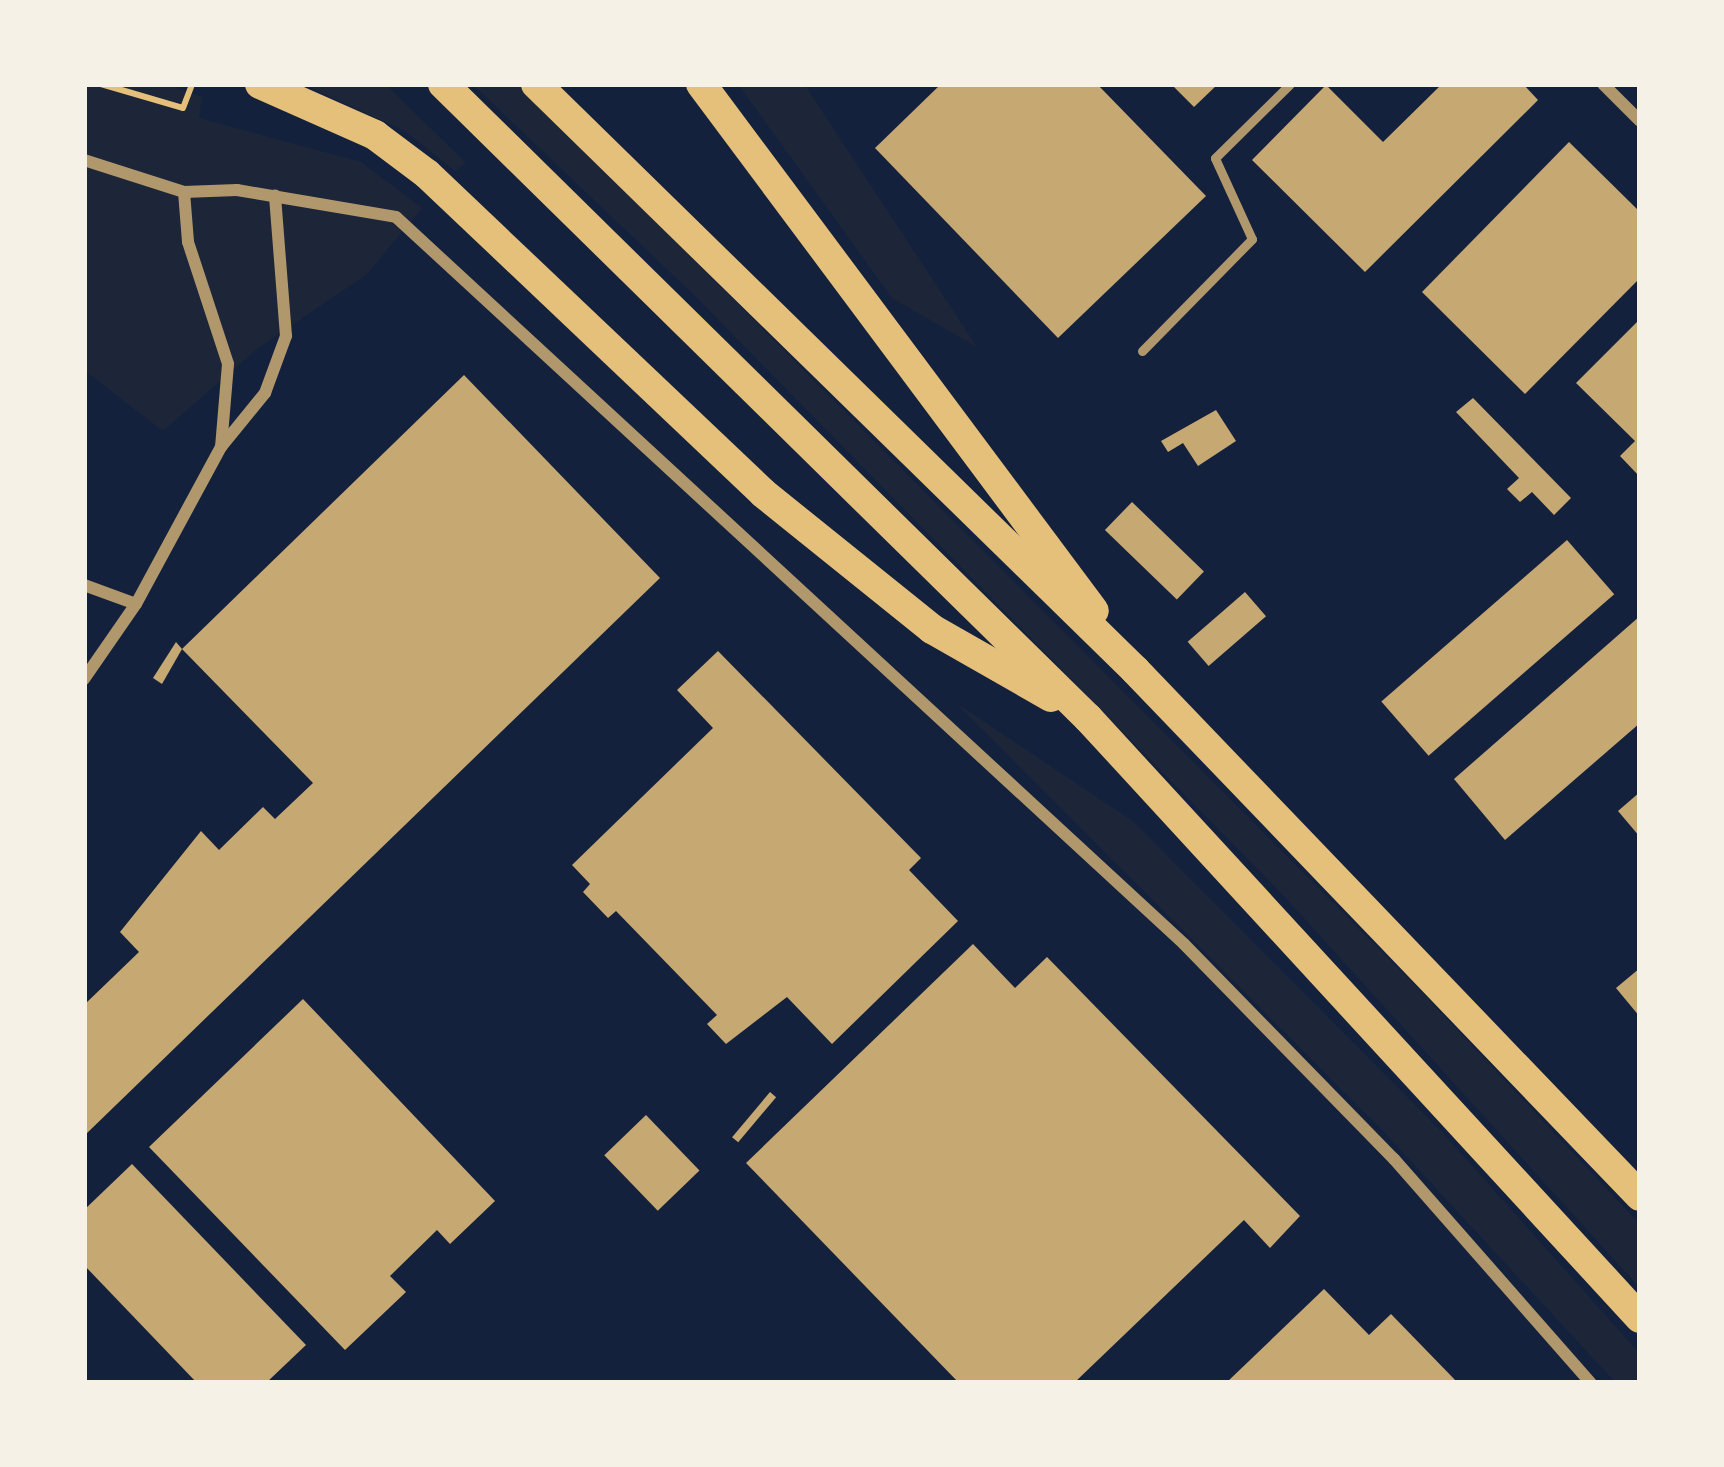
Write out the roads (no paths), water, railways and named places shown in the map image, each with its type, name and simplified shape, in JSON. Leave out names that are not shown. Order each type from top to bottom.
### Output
[{"type":"main road","points":[[260,84],[375,135],[427,174],[763,494],[932,629],[1088,718]]},
{"type":"main road","points":[[443,84],[1088,718],[1640,1318]]},
{"type":"main road","points":[[536,84],[1135,670],[1640,1196]]},
{"type":"main road","points":[[700,84],[1135,670]]},
{"type":"street","points":[[1603,84],[1640,121]]},
{"type":"street","points":[[84,160],[184,191],[275,196],[396,217],[1184,944],[1394,1160],[1591,1383]]},
{"type":"street","points":[[184,191],[188,242],[228,364],[221,447]]},
{"type":"street","points":[[84,680],[136,604],[221,447],[265,393],[286,336],[275,196]]},
{"type":"street","points":[[84,585],[136,604]]},
{"type":"lane","points":[[1142,350],[1252,239],[1215,158],[1290,84]]}]
